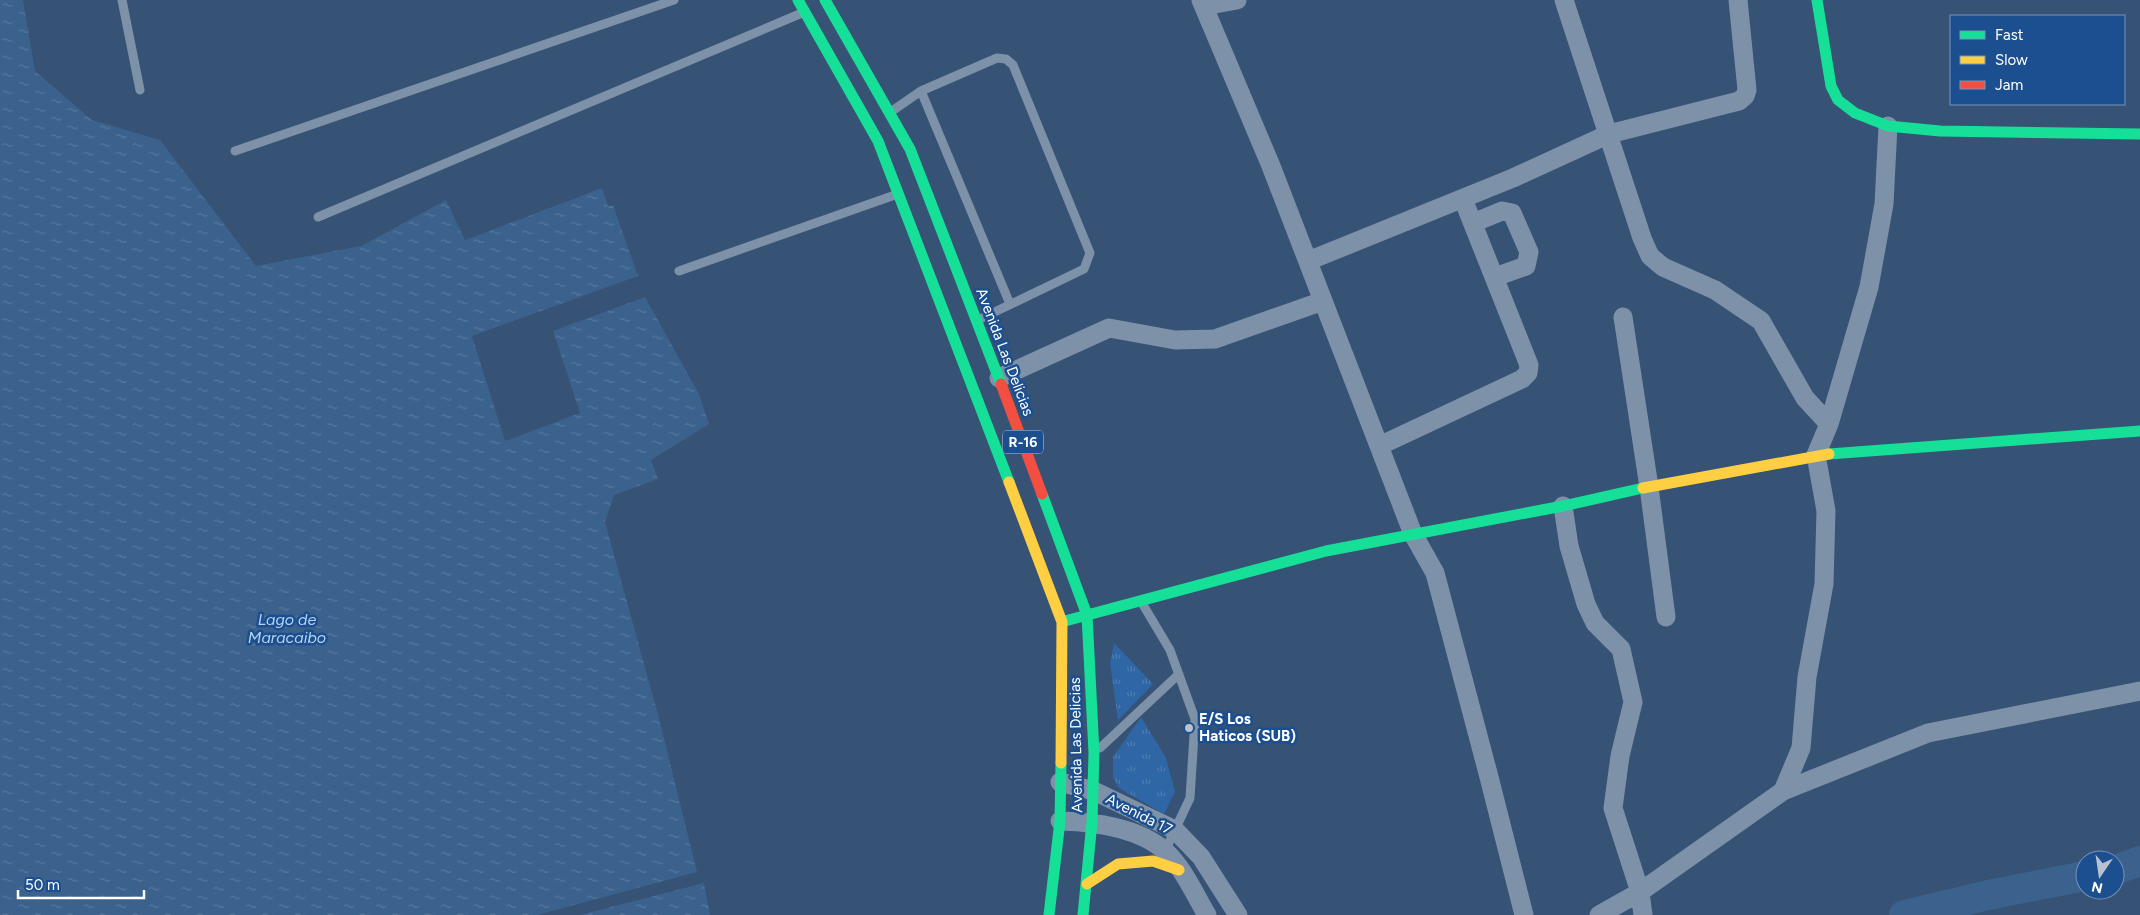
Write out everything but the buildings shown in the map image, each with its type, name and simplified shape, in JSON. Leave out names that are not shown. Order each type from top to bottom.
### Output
[{"type":"main road","name":"Avenida Las Delicias","points":[[798,0],[878,141],[898,194],[1087,616],[1094,753],[1094,791],[1083,915]]},
{"type":"main road","name":"Avenida Las Delicias","points":[[825,0],[910,149],[999,378],[995,409],[1062,622],[1060,821],[1048,915]]},
{"type":"main road","points":[[1817,0],[1831,86],[1838,100],[1854,113],[1888,126],[1940,132],[2140,134]]},
{"type":"main road","points":[[1062,622],[1326,551],[1563,506],[1649,486],[1816,455],[2140,430]]},
{"type":"main road","points":[[1087,884],[1118,864],[1153,862],[1179,870]]},
{"type":"street","points":[[1238,0],[1203,3],[1271,166],[1413,534],[1435,574],[1490,777],[1524,915]]},
{"type":"street","points":[[1564,0],[1642,238],[1650,256],[1662,267],[1715,290],[1761,321],[1805,398],[1829,424]]},
{"type":"street","points":[[1308,261],[1513,178],[1609,134],[1739,101],[1745,96],[1747,90],[1738,0]]},
{"type":"street","points":[[1783,791],[1801,748],[1807,677],[1824,584],[1826,511],[1816,455],[1829,424],[1869,286],[1884,204],[1888,126]]},
{"type":"street","points":[[1379,446],[1522,379],[1528,373],[1529,365],[1463,199]]},
{"type":"street","points":[[1473,223],[1502,211],[1512,213],[1530,252],[1526,266],[1495,277]]},
{"type":"street","points":[[999,378],[1109,328],[1175,340],[1215,339],[1324,301]]},
{"type":"street","points":[[1623,317],[1649,486],[1666,616]]},
{"type":"street","points":[[1563,506],[1569,546],[1586,604],[1595,623],[1621,649],[1633,702],[1620,756],[1613,808],[1640,892],[1643,915]]},
{"type":"street","points":[[1599,915],[1640,892],[1783,791],[1928,732],[2140,691]]},
{"type":"street","name":"Avenida 17","points":[[1060,782],[1094,791],[1175,830],[1201,857],[1238,915]]},
{"type":"street","name":"Avenida 17","points":[[1060,821],[1092,822],[1139,835],[1165,851],[1207,915]]},
{"type":"lane","points":[[122,0],[140,90]]},
{"type":"lane","points":[[235,152],[674,0]]},
{"type":"lane","points":[[318,218],[805,12]]},
{"type":"lane","points":[[890,112],[921,91],[997,58],[1006,59],[1013,65],[1090,253],[1084,269],[976,320]]},
{"type":"lane","points":[[921,91],[1010,304]]},
{"type":"lane","points":[[679,271],[898,194]]},
{"type":"lane","points":[[1140,600],[1170,650],[1195,719],[1190,798],[1165,851]]},
{"type":"lane","points":[[1094,753],[1179,674]]},
{"type":"green space","points":[[1114,643],[1153,684],[1118,720],[1110,663]]},
{"type":"green space","points":[[1141,717],[1166,758],[1175,792],[1164,814],[1119,788],[1113,777],[1113,757]]},
{"type":"water","name":"Lago de Maracaibo","points":[[0,0],[23,0],[35,71],[92,120],[160,140],[256,266],[361,246],[446,200],[465,240],[602,188],[608,206],[613,205],[638,276],[472,336],[505,441],[580,413],[553,331],[645,297],[699,394],[709,424],[651,460],[658,479],[614,495],[605,522],[659,718],[697,872],[537,915],[0,915]]},
{"type":"water","points":[[704,883],[710,915],[580,915]]},
{"type":"waterway","points":[[2125,866],[2140,861]]},
{"type":"waterway","points":[[1904,915],[1988,895],[2075,878]]},
{"type":"traffic: fast","points":[[798,0],[878,141],[1009,482]]},
{"type":"traffic: fast","points":[[825,0],[910,149],[1001,384]]},
{"type":"traffic: fast","points":[[1817,0],[1831,86],[1838,100],[1855,113],[1888,126],[1940,131],[2140,134]]},
{"type":"traffic: fast","points":[[1829,454],[2140,431]]},
{"type":"traffic: fast","points":[[1065,621],[1326,551],[1563,506],[1643,488]]},
{"type":"traffic: fast","points":[[1042,494],[1087,615],[1094,753],[1092,822],[1083,915]]},
{"type":"traffic: fast","points":[[1049,915],[1060,821],[1061,763]]},
{"type":"traffic: slow","points":[[1643,488],[1829,454]]},
{"type":"traffic: slow","points":[[1009,482],[1062,622],[1061,763]]},
{"type":"traffic: slow","points":[[1087,884],[1118,864],[1153,861],[1179,870]]},
{"type":"traffic: jam","points":[[1001,384],[1042,494]]},
{"type":"place","name":"E/S Los Haticos (SUB)","points":[[1189,728]]}]
